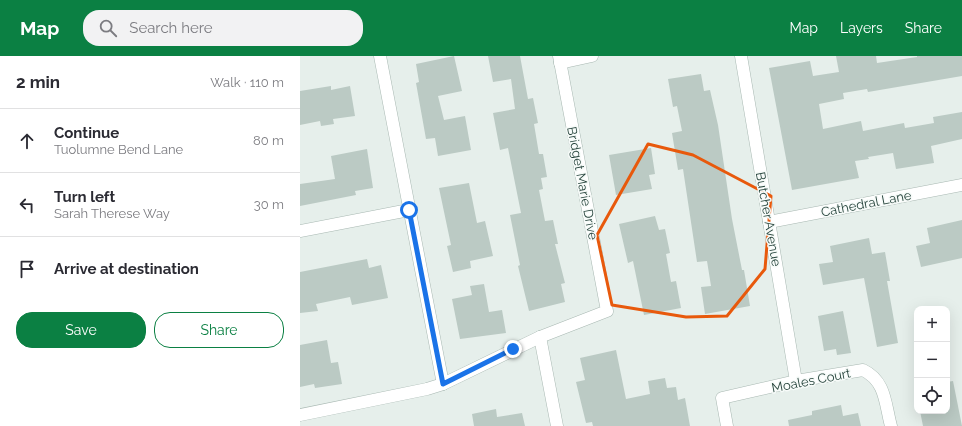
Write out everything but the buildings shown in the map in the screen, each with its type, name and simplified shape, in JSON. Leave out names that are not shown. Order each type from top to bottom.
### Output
[{"type":"street","points":[[380,56],[443,384]]},
{"type":"street","points":[[560,59],[592,56]]},
{"type":"street","name":"Butcher Avenue","points":[[741,56],[796,381]]},
{"type":"street","name":"Bridget Marie Drive","points":[[540,337],[607,311],[560,59]]},
{"type":"street","name":"Cathedral Lane","points":[[769,222],[962,184]]},
{"type":"street","points":[[300,231],[409,210]]},
{"type":"street","points":[[300,415],[427,389],[443,384],[540,337],[557,426]]},
{"type":"street","name":"Moales Court","points":[[727,426],[722,398],[796,381],[863,370],[872,374],[881,384],[891,426]]},
{"type":"highlighted area","points":[[648,144],[693,155],[771,196],[765,269],[727,316],[686,317],[612,305],[597,235]]},
{"type":"route","points":[[409,210],[443,384],[513,349]]}]
